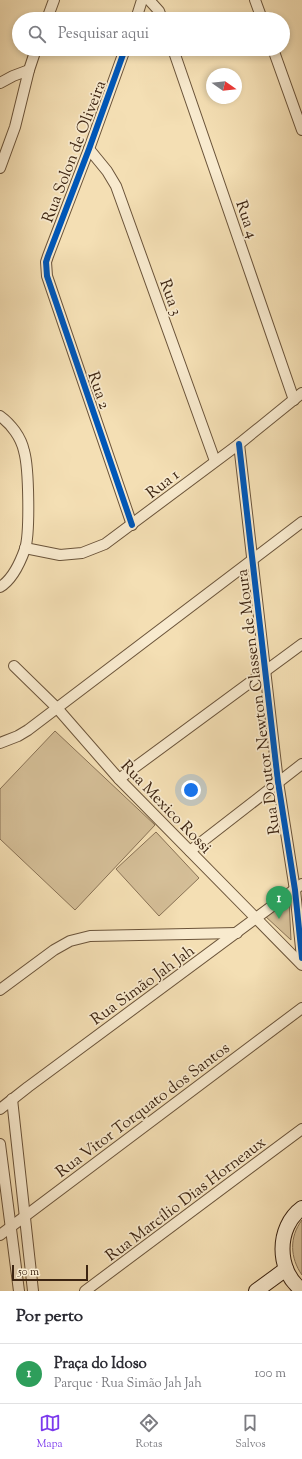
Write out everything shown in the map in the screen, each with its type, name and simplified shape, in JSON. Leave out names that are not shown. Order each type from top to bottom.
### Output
[{"type":"main road","points":[[297,1289],[286,1269],[282,1253],[283,1237],[290,1222],[302,1208]]},
{"type":"main road","points":[[256,1291],[286,1269]]},
{"type":"street","points":[[50,12],[54,0]]},
{"type":"street","points":[[138,12],[142,0]]},
{"type":"street","points":[[149,0],[159,12]]},
{"type":"street","points":[[255,0],[259,12]]},
{"type":"street","points":[[0,168],[15,128],[34,56]]},
{"type":"street","name":"Rua Solon de Oliveira","points":[[46,262],[122,56]]},
{"type":"street","name":"Rua 4","points":[[176,56],[298,396]]},
{"type":"street","points":[[276,56],[302,130]]},
{"type":"street","points":[[0,83],[29,70]]},
{"type":"street","name":"Rua 3","points":[[89,149],[116,186],[215,461]]},
{"type":"street","name":"Rua 2","points":[[46,262],[47,276],[132,525]]},
{"type":"street","name":"Rua 1","points":[[25,548],[60,555],[82,553],[105,544],[239,444],[298,396]]},
{"type":"street","points":[[0,416],[18,434],[24,451],[27,475],[28,531],[25,548],[14,573],[0,588]]},
{"type":"street","name":"Rua Doutor Newton Classen de Moura","points":[[239,444],[278,782],[298,887],[302,958]]},
{"type":"street","points":[[0,743],[18,736],[28,730],[302,522]]},
{"type":"street","points":[[119,779],[302,644]]},
{"type":"street","name":"Rua Mexico Rossi","points":[[14,666],[57,708],[119,779],[255,919],[302,965]]},
{"type":"street","points":[[190,851],[302,764]]},
{"type":"street","name":"Rua Simão Jah Jah","points":[[0,1109],[298,887]]},
{"type":"street","points":[[0,990],[54,950],[70,941],[90,936],[237,933]]},
{"type":"street","name":"Rua Vitor Torquato dos Santos","points":[[0,1235],[302,1008]]},
{"type":"street","points":[[12,1099],[26,1214],[33,1291]]},
{"type":"street","name":"Rua Marcílio Dias Horneaux","points":[[85,1291],[302,1129]]},
{"type":"street","points":[[0,1144],[19,1291]]},
{"type":"shaded area","points":[[55,731],[155,825],[75,910],[0,839],[0,789]]},
{"type":"shaded area","points":[[156,832],[199,878],[159,916],[116,869]]},
{"type":"shaded area","points":[[289,900],[291,940],[265,916]]},
{"type":"shaded area","points":[[302,1220],[302,1275],[293,1255],[293,1240]]},
{"type":"cycle path","points":[[122,56],[46,262],[47,276],[132,525]]},
{"type":"cycle path","points":[[239,444],[278,782],[295,890],[302,958]]},
{"type":"place","name":"Praça do Idoso","points":[[279,919]]}]
